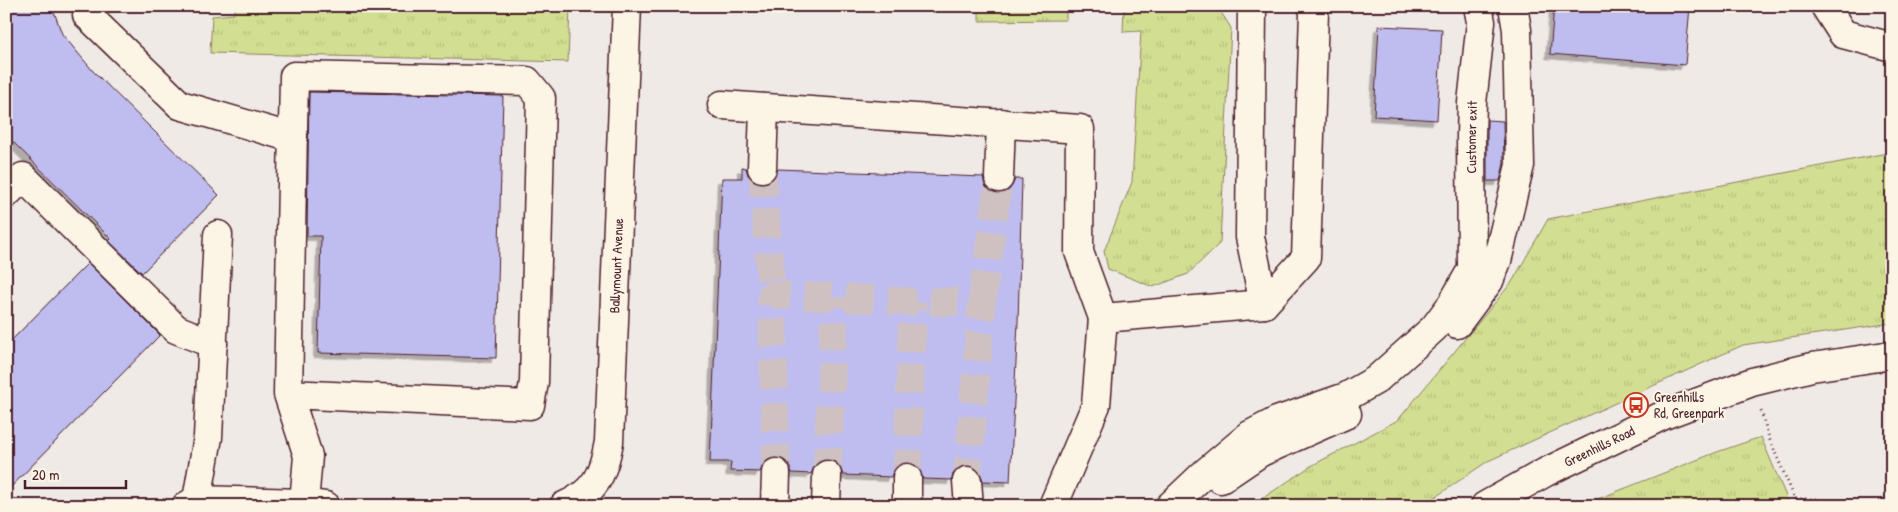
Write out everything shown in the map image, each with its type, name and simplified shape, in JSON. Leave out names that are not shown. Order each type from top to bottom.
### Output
[{"type":"street","name":"Ballymount Avenue","points":[[564,506],[593,486],[604,467],[609,442],[627,6]]},
{"type":"street","points":[[1252,6],[1250,237],[1264,304]]},
{"type":"street","points":[[1103,318],[1264,304],[1306,258],[1314,12],[1312,6]]},
{"type":"street","name":"Customer exit","points":[[1170,506],[1250,434],[1277,421],[1346,397],[1376,380],[1434,328],[1452,304],[1472,269],[1471,136],[1472,103],[1481,22],[1478,6]]},
{"type":"street","points":[[1196,506],[1222,478],[1261,452],[1349,413],[1396,384],[1462,320],[1489,281],[1498,260],[1520,165],[1517,30],[1513,6]]},
{"type":"street","points":[[1825,6],[1843,34],[1892,47]]},
{"type":"street","points":[[87,15],[180,106],[293,138]]},
{"type":"street","points":[[218,235],[208,437],[191,503],[315,504],[308,456],[288,394],[294,76],[527,81],[541,98],[534,382],[530,405],[288,394]]},
{"type":"street","points":[[722,105],[1080,128],[1079,252],[1103,318],[1096,405],[1053,506]]},
{"type":"street","points":[[762,168],[764,108]]},
{"type":"street","points":[[999,178],[1001,123]]},
{"type":"street","points":[[6,194],[23,178],[176,329],[213,344]]},
{"type":"street","name":"Greenhills Road","points":[[1485,506],[1546,472],[1664,415],[1752,382],[1812,367],[1892,355]]},
{"type":"street","points":[[775,506],[776,473]]},
{"type":"street","points":[[826,506],[827,475]]},
{"type":"street","points":[[907,478],[907,506]]},
{"type":"path","points":[[1769,438],[1794,499],[1816,499],[1828,506]]},
{"type":"green space","points":[[235,6],[570,6],[568,62],[210,53],[212,16],[234,14]]},
{"type":"green space","points":[[979,6],[1066,6],[1066,20],[979,21]]},
{"type":"green space","points":[[1124,6],[1217,6],[1231,28],[1220,243],[1188,274],[1153,287],[1108,269],[1104,251],[1132,182],[1141,31],[1123,32]]},
{"type":"green space","points":[[1892,152],[1892,323],[1743,345],[1488,461],[1422,506],[1251,506],[1311,466],[1398,420],[1512,282],[1548,219]]},
{"type":"green space","points":[[1761,437],[1790,506],[1580,506],[1717,452]]},
{"type":"building","points":[[6,6],[52,6],[62,34],[93,71],[219,195],[142,273],[109,241],[111,239],[6,135]]},
{"type":"building","points":[[1554,6],[1690,6],[1685,65],[1550,54]]},
{"type":"building","points":[[1379,26],[1442,29],[1437,120],[1374,116]]},
{"type":"building","points":[[309,92],[503,96],[496,358],[318,353],[321,236],[307,236]]},
{"type":"building","points":[[1487,120],[1503,121],[1504,163],[1500,181],[1487,181]]},
{"type":"building","points":[[742,167],[746,168],[748,175],[753,181],[761,184],[770,182],[778,169],[983,177],[985,186],[990,191],[998,194],[1007,192],[1015,179],[1022,179],[1018,322],[1010,482],[983,481],[980,472],[974,467],[966,465],[958,468],[953,474],[952,480],[923,479],[920,470],[914,464],[907,462],[899,465],[893,471],[891,477],[843,475],[840,467],[828,459],[819,462],[811,474],[792,473],[789,465],[777,457],[768,460],[760,472],[730,471],[731,462],[710,462],[722,178],[742,178]]},
{"type":"building","points":[[88,263],[160,335],[6,492],[6,346]]},
{"type":"tunnel","points":[[762,168],[772,295]]},
{"type":"tunnel","points":[[982,301],[999,178]]},
{"type":"tunnel","points":[[776,473],[772,295],[913,302],[982,301],[967,481]]},
{"type":"tunnel","points":[[827,475],[835,297]]},
{"type":"tunnel","points":[[907,478],[913,302]]},
{"type":"place","name":"Greenhills Rd, Greenpark","points":[[1636,405]]}]
